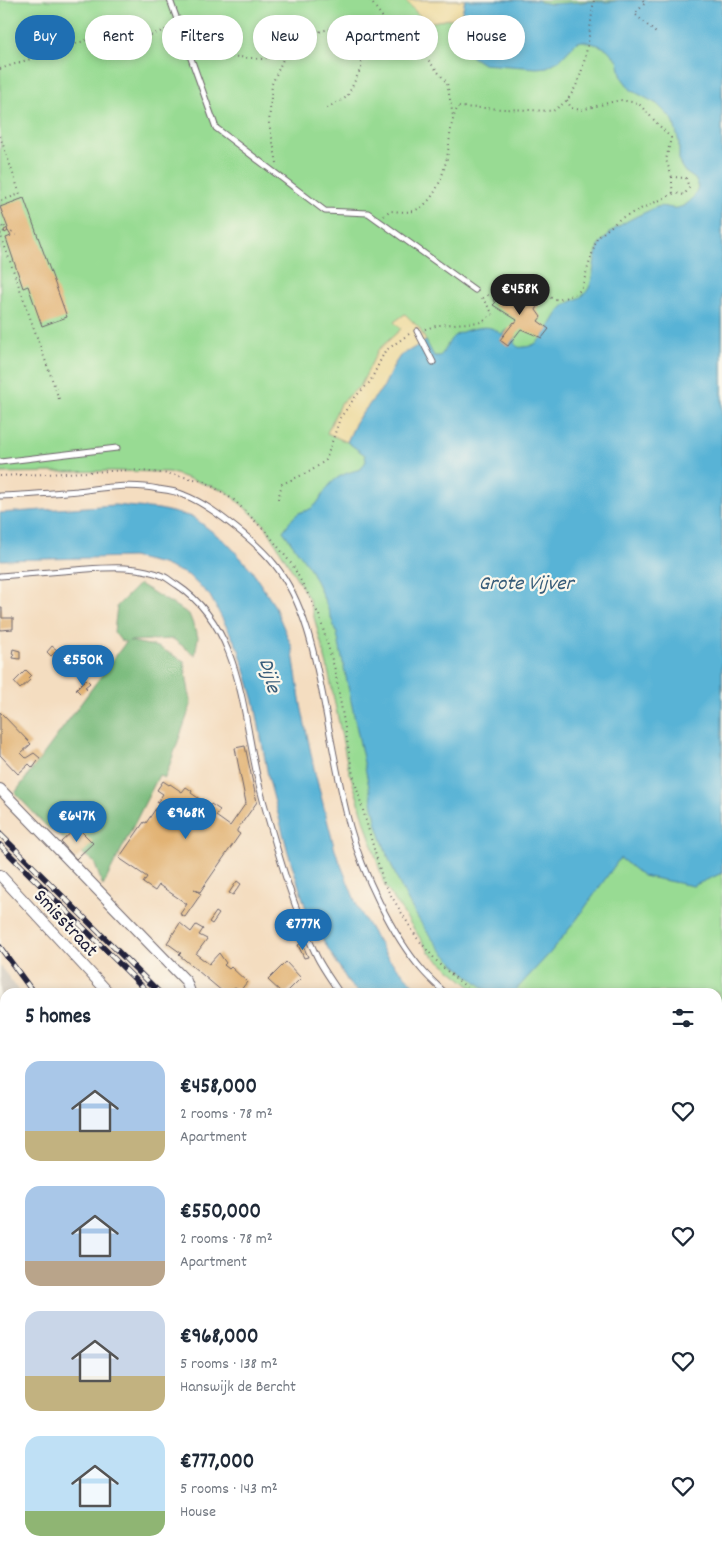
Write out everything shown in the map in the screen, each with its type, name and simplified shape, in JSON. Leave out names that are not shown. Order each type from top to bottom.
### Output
[{"type":"street","points":[[0,789],[186,981],[189,988]]},
{"type":"street","name":"Smisstraat","points":[[0,875],[104,988]]},
{"type":"lane","points":[[170,0],[175,15]]},
{"type":"lane","points":[[191,60],[216,128],[325,211],[368,213],[475,290]]},
{"type":"lane","points":[[417,331],[433,362]]},
{"type":"lane","points":[[0,462],[117,448]]},
{"type":"lane","points":[[0,496],[121,487],[155,488],[184,494],[207,507],[232,525],[258,546],[276,565],[303,616],[314,648],[342,794],[366,872],[383,909],[403,943],[422,970],[440,988]]},
{"type":"lane","points":[[0,576],[119,567],[165,577],[187,592],[208,612],[222,634],[238,680],[262,798],[296,905],[318,959],[336,988]]},
{"type":"path","points":[[370,0],[381,15]]},
{"type":"path","points":[[453,116],[458,108],[553,111],[567,100],[579,79],[585,63],[594,0]]},
{"type":"path","points":[[643,0],[645,3],[635,14],[657,34]]},
{"type":"path","points":[[0,69],[93,38],[114,48],[162,32]]},
{"type":"path","points":[[281,178],[269,123],[272,84],[283,60]]},
{"type":"path","points":[[327,108],[347,97],[360,68],[361,60]]},
{"type":"path","points":[[378,220],[389,211],[412,211],[426,204],[435,191],[446,165],[453,116],[447,82],[428,60]]},
{"type":"path","points":[[567,100],[571,108],[581,110],[620,100],[638,103],[671,138],[666,160],[672,177],[673,194]]},
{"type":"path","points":[[0,136],[20,194],[0,201]]},
{"type":"path","points":[[483,298],[502,287],[534,285],[548,298],[565,299],[581,290],[597,238],[621,218],[673,194],[684,195],[689,188],[686,178],[672,177]]},
{"type":"path","points":[[17,235],[6,230],[4,225],[2,226],[4,233],[0,233],[59,399]]},
{"type":"path","points":[[278,498],[282,484],[311,471],[326,460],[340,418],[356,396],[370,382],[385,351],[409,333],[439,325],[482,322],[493,314],[483,298],[475,290]]},
{"type":"path","points":[[0,476],[132,470],[178,475],[204,481],[234,500],[269,535],[293,566],[319,615],[335,670],[353,775],[384,884],[417,938],[440,965],[467,988]]},
{"type":"shaded area","points":[[0,966],[17,988],[0,988]]},
{"type":"green space","points":[[0,0],[722,0],[722,988],[472,988],[430,953],[384,884],[348,767],[327,665],[309,599],[265,525],[226,491],[169,472],[0,473]]},
{"type":"green space","points":[[139,584],[189,614],[198,637],[195,655],[173,639],[129,641],[158,647],[184,661],[191,705],[165,778],[159,775],[103,886],[94,862],[45,825],[15,793],[126,642],[121,641],[114,632],[117,606]]},
{"type":"sand","points":[[405,0],[465,0],[461,15],[448,15],[448,19],[438,21],[438,15],[419,15]]},
{"type":"sand","points":[[405,314],[419,328],[426,341],[400,356],[384,386],[357,420],[347,442],[327,433],[340,404],[361,385],[378,350],[401,329],[394,322]]},
{"type":"water","name":"Grote Vijver","points":[[465,0],[538,0],[551,4],[619,0],[722,0],[722,873],[693,886],[643,876],[620,858],[577,919],[550,953],[518,988],[484,988],[455,964],[439,948],[425,929],[402,889],[377,825],[337,634],[309,567],[283,531],[300,512],[309,510],[314,506],[335,480],[361,469],[366,461],[365,455],[347,442],[357,420],[384,386],[400,356],[426,341],[434,356],[440,356],[451,339],[456,335],[483,327],[492,328],[501,334],[508,329],[500,340],[508,346],[516,336],[514,343],[518,347],[531,346],[542,338],[562,308],[579,298],[589,288],[598,250],[610,233],[630,220],[657,207],[677,208],[685,205],[694,197],[698,185],[695,179],[685,172],[679,161],[679,142],[673,120],[657,104],[631,90],[622,78],[618,61],[607,49],[583,41],[577,42],[560,60],[547,67],[483,64],[477,60],[525,60],[525,15],[461,15]]},
{"type":"water","name":"Dijle","points":[[115,505],[159,509],[193,517],[227,543],[250,568],[274,605],[292,647],[301,705],[315,773],[335,850],[358,908],[388,958],[417,988],[353,988],[308,915],[288,852],[268,776],[255,704],[239,650],[210,596],[188,575],[162,564],[132,557],[0,560],[0,513]]},
{"type":"building","points":[[24,198],[67,317],[42,326],[28,286],[23,288],[6,238],[11,236],[8,231],[5,233],[4,230],[8,228],[0,207]]},
{"type":"building","points":[[505,288],[512,292],[511,295],[526,306],[532,295],[541,301],[536,310],[541,317],[538,321],[549,329],[542,338],[521,329],[508,346],[500,340],[517,320],[493,305],[496,302],[493,300],[500,290],[503,292]]},
{"type":"building","points":[[0,608],[2,608],[2,618],[13,618],[13,629],[0,630]]},
{"type":"building","points":[[52,646],[57,650],[51,656],[47,652]]},
{"type":"building","points":[[13,649],[20,651],[20,659],[13,658]]},
{"type":"building","points":[[26,670],[31,675],[28,678],[30,680],[20,689],[14,682]]},
{"type":"building","points":[[86,679],[90,683],[81,694],[76,689]]},
{"type":"building","points":[[0,712],[31,744],[21,753],[26,758],[34,753],[40,758],[33,768],[29,764],[18,774],[0,755]]},
{"type":"building","points":[[245,746],[257,802],[237,830],[240,834],[200,892],[194,889],[201,894],[185,917],[180,914],[187,904],[159,885],[155,891],[143,883],[147,877],[119,858],[159,804],[157,803],[163,794],[157,790],[163,781],[182,792],[186,787],[192,791],[191,793],[201,800],[198,804],[207,809],[211,804],[220,810],[216,816],[230,826],[246,803],[235,748]]},
{"type":"building","points":[[77,827],[93,843],[76,859],[61,842]]},
{"type":"building","points":[[237,881],[241,884],[233,895],[229,893]]},
{"type":"building","points":[[216,912],[219,914],[212,924],[209,922]]},
{"type":"building","points":[[180,923],[191,932],[196,925],[203,929],[199,935],[207,939],[196,954],[209,964],[219,953],[226,963],[224,965],[229,969],[231,967],[247,982],[242,988],[218,988],[179,955],[181,953],[167,943]]},
{"type":"building","points":[[302,943],[308,957],[304,958],[298,945]]},
{"type":"building","points":[[286,962],[301,978],[291,988],[277,988],[268,980]]},
{"type":"railway","points":[[0,834],[155,988]]},
{"type":"railway","points":[[0,845],[144,988]]},
{"type":"railway","points":[[0,947],[30,988]]}]
